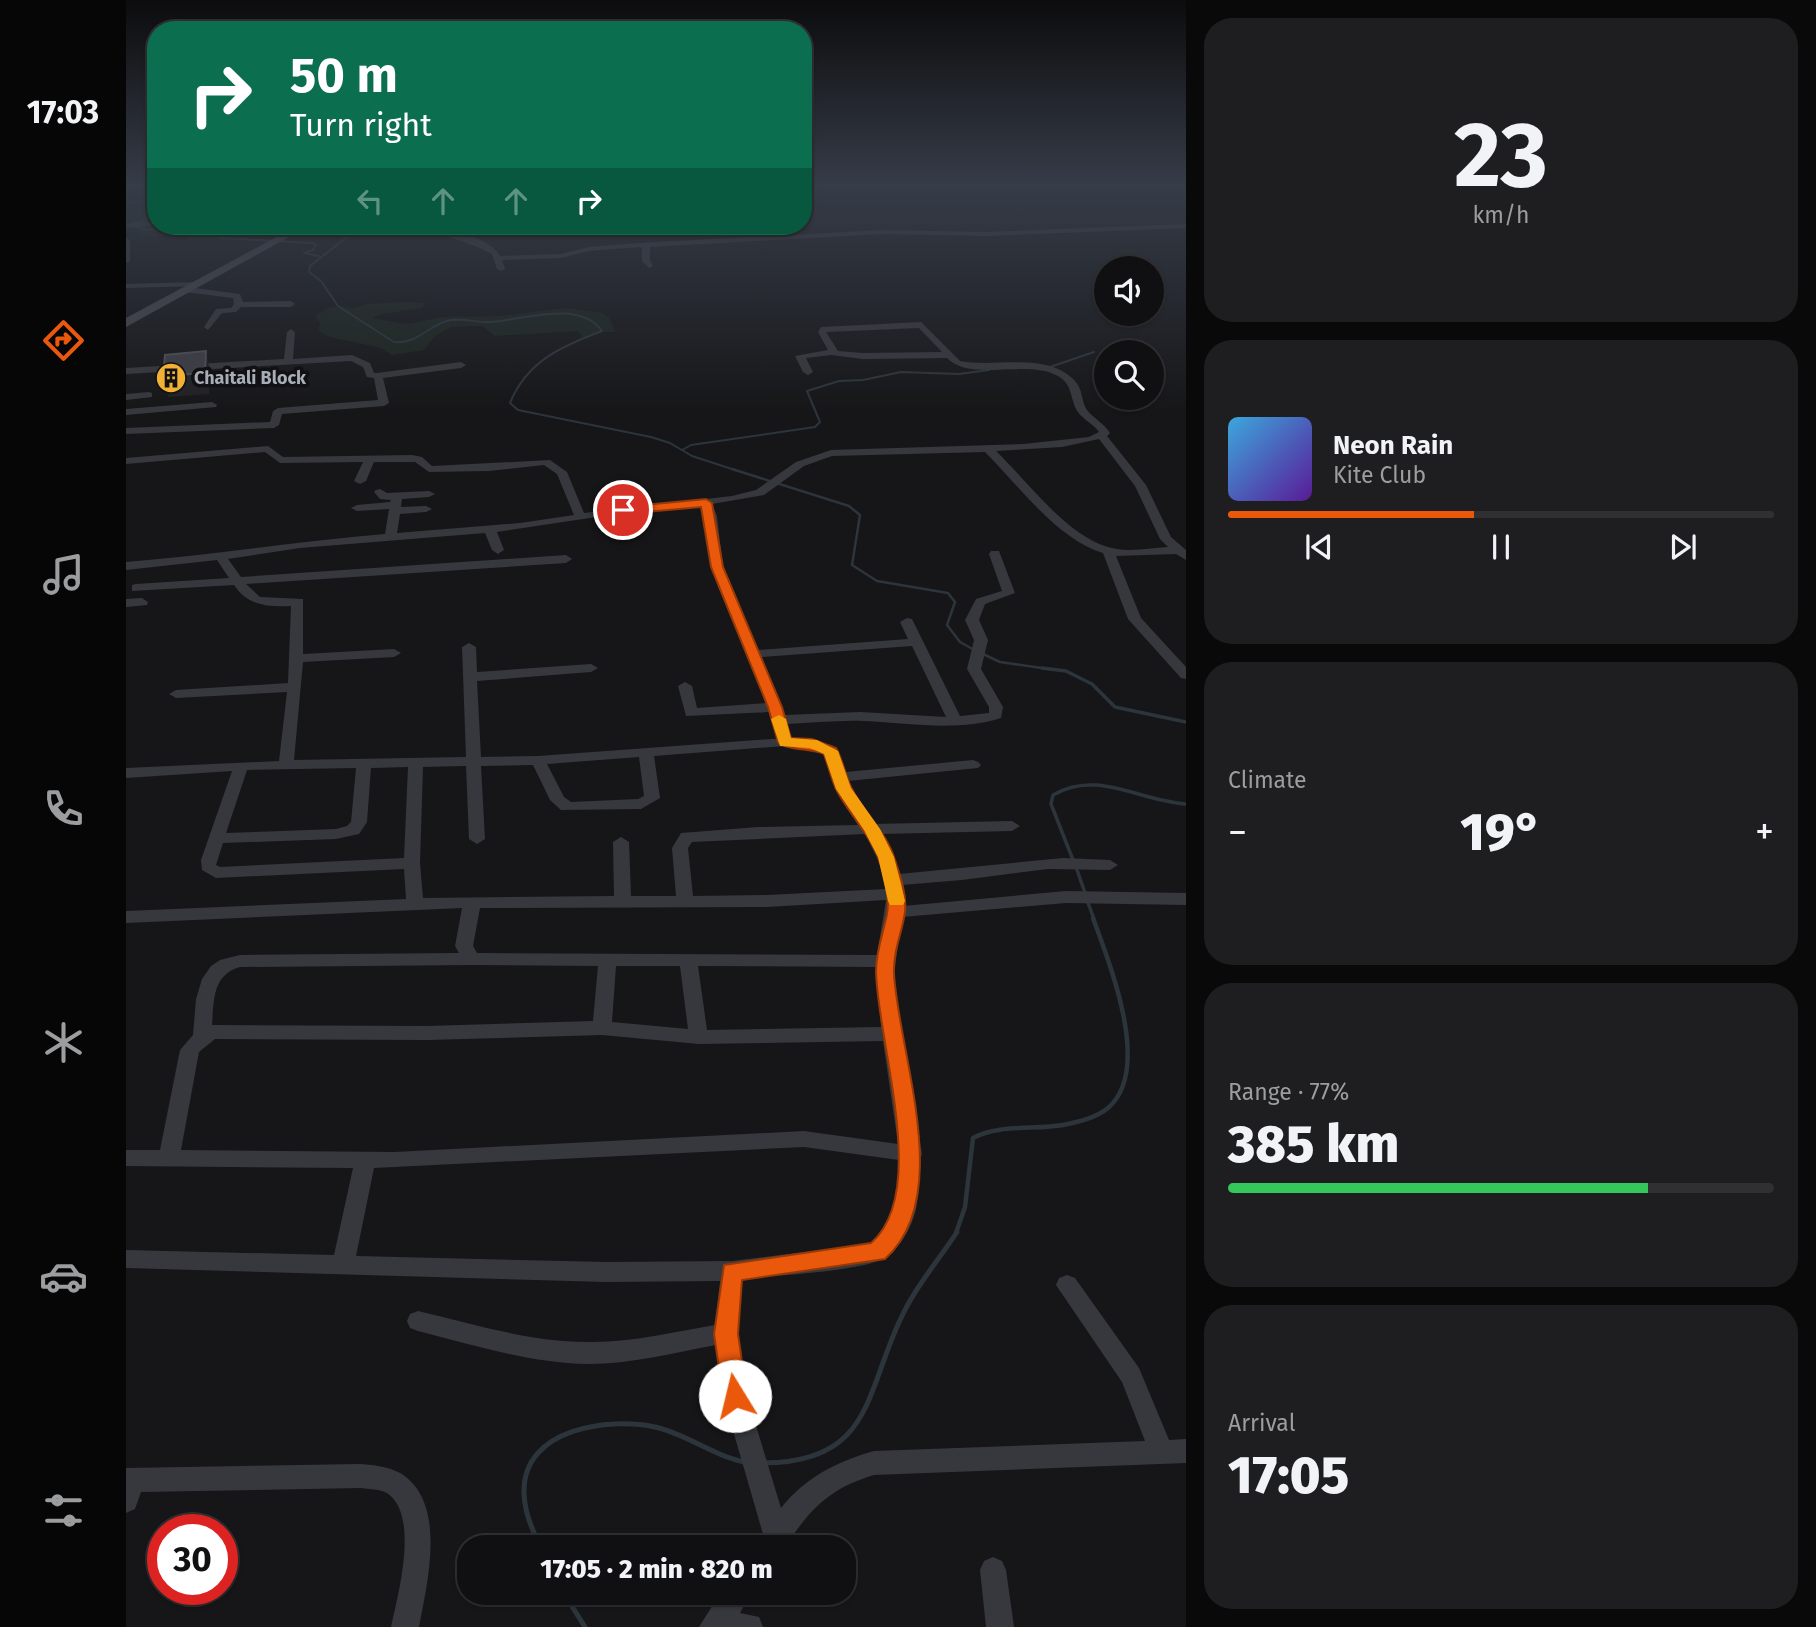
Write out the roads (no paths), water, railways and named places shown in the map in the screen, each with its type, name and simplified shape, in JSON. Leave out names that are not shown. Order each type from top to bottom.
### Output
[{"type":"street","points":[[129,319],[240,261]]},
{"type":"street","points":[[500,261],[501,269]]},
{"type":"street","points":[[648,261],[649,266]]},
{"type":"street","points":[[126,281],[140,285],[192,287],[237,296],[239,304]]},
{"type":"street","points":[[208,327],[219,311],[233,310],[239,304],[291,304]]},
{"type":"street","points":[[833,353],[824,329],[921,325],[957,363],[1018,365],[1055,372],[1073,383],[1080,407],[1102,426],[1103,436],[1130,469],[1166,538],[1181,553]]},
{"type":"street","points":[[288,362],[291,332]]},
{"type":"street","points":[[808,372],[800,356],[833,353],[863,356],[950,355]]},
{"type":"street","points":[[126,371],[354,358],[366,365],[370,376],[378,376],[461,365]]},
{"type":"street","points":[[126,431],[274,425],[278,411],[384,403],[378,376]]},
{"type":"street","points":[[126,397],[149,395]]},
{"type":"street","points":[[126,412],[212,405]]},
{"type":"street","points":[[126,566],[300,544],[490,530],[706,503],[763,491],[813,458],[831,453],[918,447],[988,449],[1081,442],[1103,436]]},
{"type":"street","points":[[126,461],[268,449],[280,460],[418,458],[429,469],[549,463],[568,481],[570,502],[582,517]]},
{"type":"street","points":[[988,449],[1075,534],[1108,551],[1181,553]]},
{"type":"street","points":[[360,481],[370,458]]},
{"type":"street","points":[[357,508],[396,504],[423,494],[421,510],[396,504],[383,497],[380,492]]},
{"type":"street","points":[[706,503],[717,567],[777,713],[785,742]]},
{"type":"street","points":[[391,536],[396,504]]},
{"type":"street","points":[[490,530],[498,550]]},
{"type":"street","points":[[1108,551],[1130,612],[1186,675]]},
{"type":"street","points":[[685,685],[691,713],[777,713],[905,721],[990,718],[998,713],[976,673],[975,663],[981,640],[972,620],[976,604],[985,598],[1009,593],[995,554]]},
{"type":"street","points":[[220,556],[236,584],[247,595],[258,601],[298,602],[295,687],[286,765]]},
{"type":"street","points":[[136,588],[236,584],[325,575],[566,559]]},
{"type":"street","points":[[126,603],[142,602]]},
{"type":"street","points":[[907,622],[954,719]]},
{"type":"street","points":[[753,654],[916,642]]},
{"type":"street","points":[[469,647],[477,839]]},
{"type":"street","points":[[296,658],[394,653]]},
{"type":"street","points":[[472,677],[591,668]]},
{"type":"street","points":[[176,694],[295,687]]},
{"type":"street","points":[[126,773],[364,762],[538,760],[785,742],[827,748],[847,795],[872,829],[886,857],[895,895],[885,961],[891,1034],[912,1154],[907,1195],[898,1225],[890,1240],[877,1252],[732,1272],[606,1272],[126,1259]]},
{"type":"street","points":[[538,760],[558,800],[567,807],[641,804],[650,801],[652,794],[646,753]]},
{"type":"street","points":[[415,904],[412,863],[416,761]]},
{"type":"street","points":[[216,838],[336,834],[353,830],[359,822],[364,762]]},
{"type":"street","points":[[840,776],[973,765]]},
{"type":"street","points":[[241,766],[208,866],[216,873],[412,863]]},
{"type":"street","points":[[685,900],[680,848],[687,837],[758,832],[1012,827]]},
{"type":"street","points":[[621,842],[623,901]]},
{"type":"street","points":[[895,895],[1077,861],[1110,865]]},
{"type":"street","points":[[126,917],[472,902],[767,901],[895,895],[1186,899]]},
{"type":"street","points":[[472,902],[464,946],[465,953],[472,959]]},
{"type":"street","points":[[169,1159],[190,1051],[202,1037],[208,981],[221,965],[240,961],[472,959],[885,961]]},
{"type":"street","points":[[688,960],[699,1037]]},
{"type":"street","points":[[603,1028],[607,961]]},
{"type":"street","points":[[202,1037],[229,1030],[427,1033],[603,1028],[699,1037],[891,1034]]},
{"type":"street","points":[[126,1158],[365,1160],[804,1139],[912,1154]]},
{"type":"street","points":[[343,1266],[365,1160]]},
{"type":"street","points":[[732,1272],[726,1334],[735,1396],[760,1479],[772,1535]]},
{"type":"street","points":[[778,1535],[803,1501],[826,1479],[874,1462],[1174,1452],[1131,1376],[1067,1284]]},
{"type":"street","points":[[418,1321],[517,1344],[574,1352],[613,1351],[726,1334]]},
{"type":"street","points":[[128,1486],[360,1476],[395,1484],[404,1493],[416,1520],[418,1547],[405,1627]]},
{"type":"street","points":[[993,1570],[1000,1627]]},
{"type":"street","points":[[715,1626],[729,1605]]},
{"type":"street","points":[[715,1626],[748,1627]]},
{"type":"waterway","points":[[317,261],[310,266],[309,272],[321,281],[338,306],[394,342],[416,338],[452,320],[490,322],[565,314],[592,321],[602,331],[547,357],[526,376],[510,403],[518,410],[651,437],[670,443],[692,456],[738,471]]},
{"type":"waterway","points":[[1047,368],[1094,352]]},
{"type":"waterway","points":[[682,450],[691,445],[815,427],[820,422],[807,391],[839,381],[863,380],[901,372],[959,374],[989,370]]},
{"type":"waterway","points":[[732,469],[849,506],[860,515],[852,565],[877,581],[948,593],[955,602],[947,625],[960,642],[976,651]]},
{"type":"waterway","points":[[983,654],[1000,662],[1055,670]]},
{"type":"waterway","points":[[1042,668],[1066,671],[1092,684],[1115,707],[1186,722]]},
{"type":"waterway","points":[[1073,860],[1051,804],[1053,795],[1069,788],[1102,786],[1186,804]]},
{"type":"waterway","points":[[1076,867],[1085,893]]},
{"type":"waterway","points":[[1087,900],[1094,919]]},
{"type":"waterway","points":[[956,1233],[965,1207],[973,1138],[994,1131],[1069,1124],[1087,1119],[1108,1108],[1121,1090],[1127,1068],[1123,1015],[1117,988],[1093,918]]},
{"type":"waterway","points":[[763,1463],[799,1460],[825,1451],[845,1437],[859,1419],[870,1397],[907,1306],[957,1232]]},
{"type":"waterway","points":[[535,1535],[525,1506],[524,1491],[528,1470],[538,1453],[553,1440],[572,1432],[615,1424],[655,1427],[745,1462]]},
{"type":"waterway","points":[[571,1605],[585,1627]]},
{"type":"place","name":"Chaitali Block","points":[[171,378]]}]
